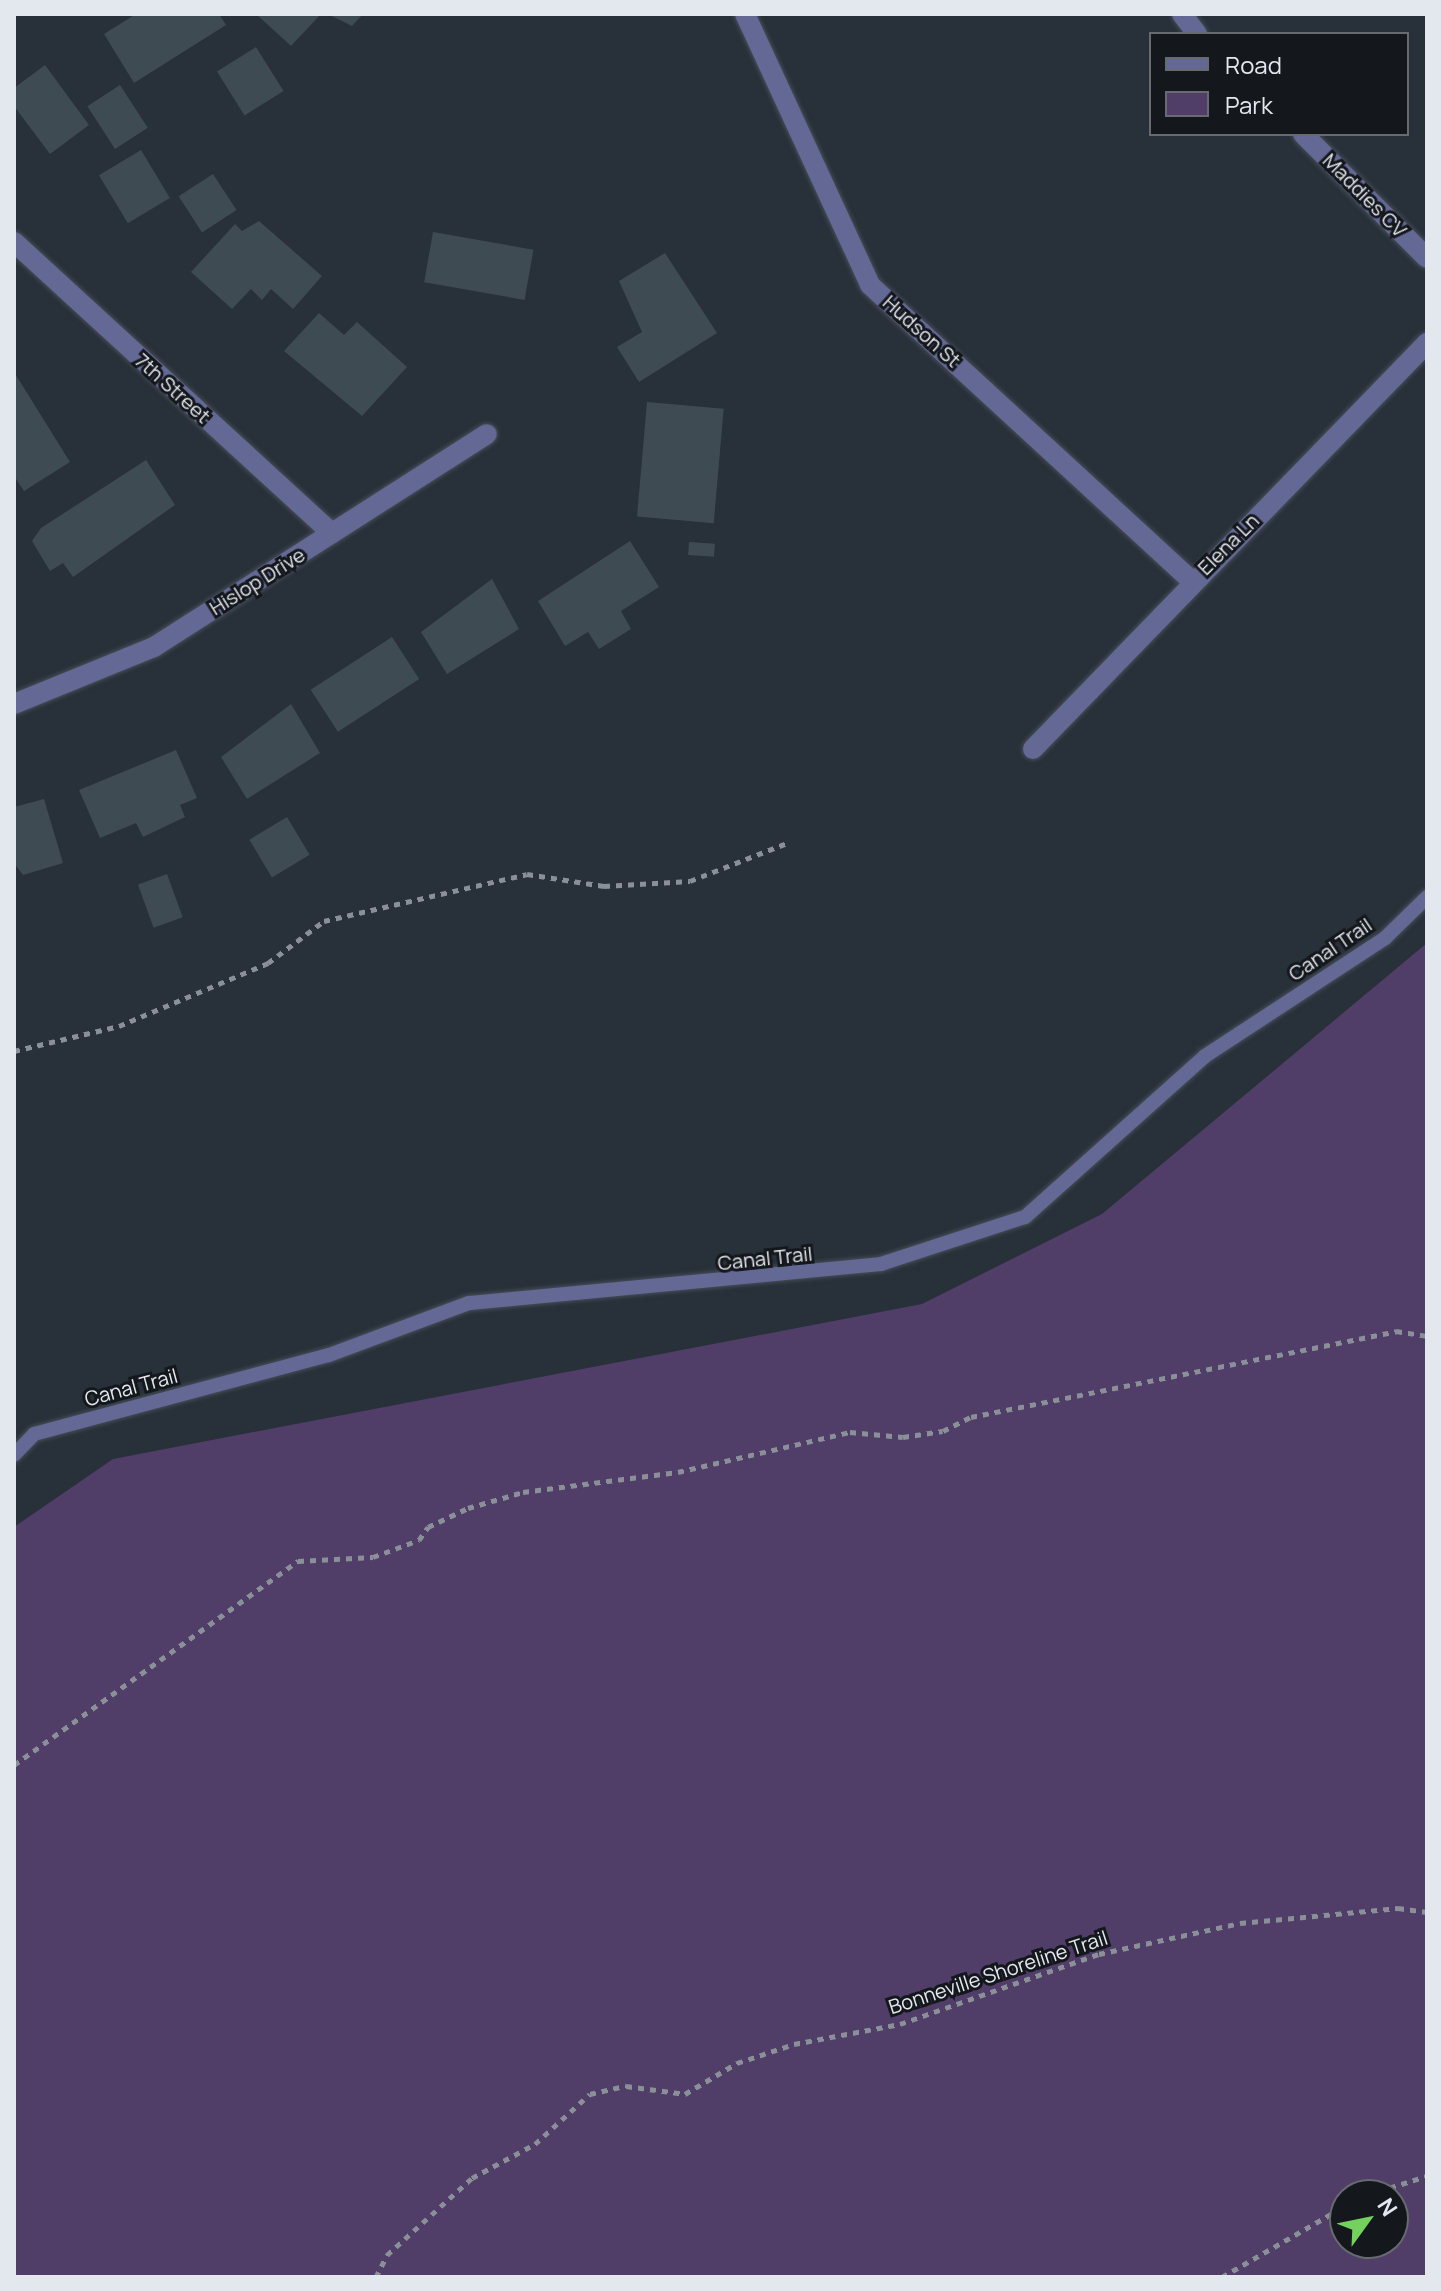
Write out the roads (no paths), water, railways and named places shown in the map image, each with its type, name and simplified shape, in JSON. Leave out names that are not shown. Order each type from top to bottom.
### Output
[{"type":"street","name":"Hudson St","points":[[745,14],[870,285],[1191,580]]},
{"type":"street","points":[[1182,14],[1196,32]]},
{"type":"street","name":"Maddies CV","points":[[1305,136],[1427,258]]},
{"type":"street","name":"7th Street","points":[[14,242],[332,533]]},
{"type":"street","name":"Elena Ln","points":[[1033,749],[1191,580],[1427,343]]},
{"type":"street","name":"Hislop Drive","points":[[14,704],[154,647],[487,434]]},
{"type":"lane","name":"Canal Trail","points":[[14,1455],[34,1434],[329,1355],[469,1303],[881,1264],[1025,1217],[1205,1056],[1385,938],[1427,897]]}]
